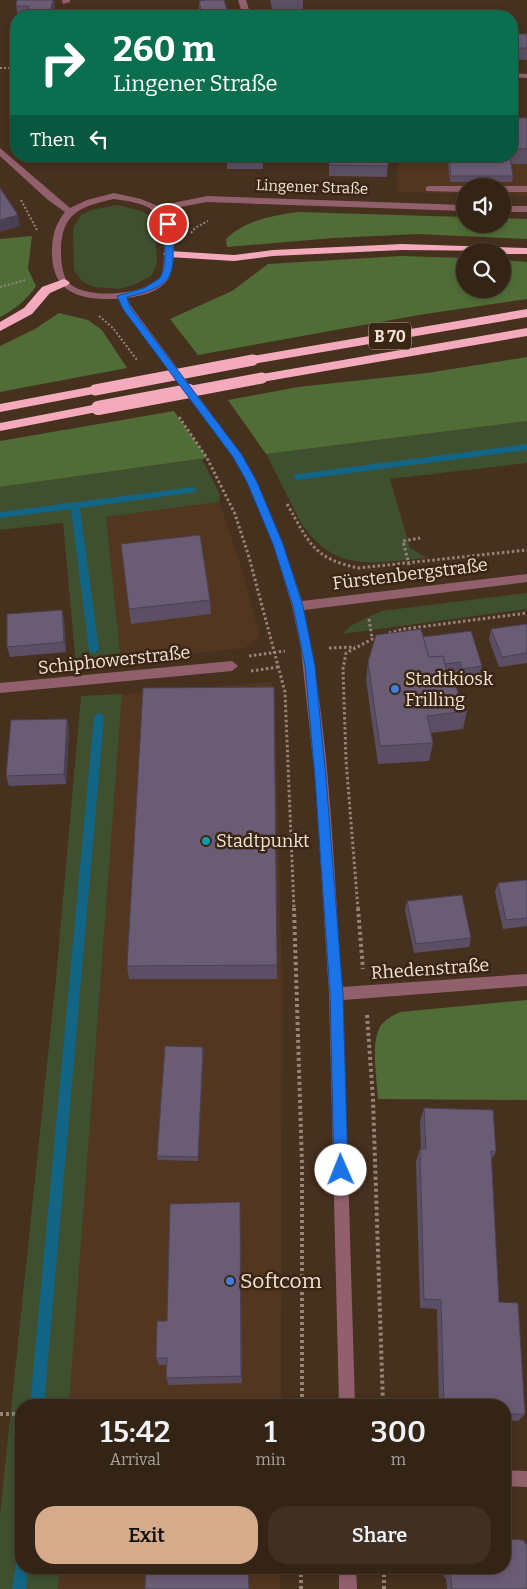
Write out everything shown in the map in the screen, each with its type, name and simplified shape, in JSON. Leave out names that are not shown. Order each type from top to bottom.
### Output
[{"type":"highway","points":[[169,254],[234,258],[273,253],[402,247],[527,251]]},
{"type":"highway","points":[[0,327],[28,311],[46,290],[64,283]]},
{"type":"highway","name":"B 70","points":[[0,408],[253,360],[527,313]]},
{"type":"highway","name":"B 70","points":[[0,427],[262,378],[527,332]]},
{"type":"street","points":[[0,151],[10,160]]},
{"type":"street","points":[[12,162],[51,198],[70,212]]},
{"type":"street","points":[[429,189],[456,189]]},
{"type":"street","points":[[511,189],[527,189]]},
{"type":"street","points":[[114,196],[140,200],[158,209],[168,224],[168,268],[164,280],[147,290],[122,296],[93,296],[77,292],[64,283],[57,267],[58,229],[62,220],[70,212],[87,202],[114,196]]},
{"type":"street","name":"Lingener Straße","points":[[158,209],[206,199],[456,208]]},
{"type":"street","points":[[511,209],[527,210]]},
{"type":"street","points":[[122,296],[126,307],[237,455],[252,482],[278,544],[298,606],[310,666],[321,778],[336,994],[347,1399]]},
{"type":"street","name":"Fürstenbergstraße","points":[[298,606],[527,578]]},
{"type":"street","name":"Schiphowerstraße","points":[[0,688],[232,666]]},
{"type":"street","name":"Rhedenstraße","points":[[336,994],[527,980]]},
{"type":"street","points":[[511,1478],[527,1479]]},
{"type":"street","points":[[348,1574],[348,1589]]},
{"type":"path","points":[[17,195],[39,234]]},
{"type":"path","points":[[0,287],[41,276],[46,290]]},
{"type":"path","points":[[93,312],[113,328],[141,366]]},
{"type":"path","points":[[174,411],[207,458],[235,514],[249,557],[286,692],[298,993],[302,1165],[302,1399]]},
{"type":"path","points":[[285,500],[309,543],[321,555],[339,564],[359,568],[527,550]]},
{"type":"path","points":[[410,564],[404,541],[420,538]]},
{"type":"path","points":[[388,634],[404,629],[527,613]]},
{"type":"path","points":[[380,636],[372,638],[346,653],[343,669],[346,760],[373,1099],[382,1399]]},
{"type":"path","points":[[0,1414],[15,1414]]},
{"type":"path","points":[[301,1574],[301,1589]]},
{"type":"path","points":[[384,1574],[384,1589]]},
{"type":"shaded area","points":[[527,134],[527,196],[511,195],[511,178],[456,178],[456,194],[398,192],[398,162],[518,162],[518,146]]},
{"type":"shaded area","points":[[219,502],[239,559],[259,632],[258,638],[245,648],[121,661],[106,517]]},
{"type":"shaded area","points":[[272,682],[275,703],[282,978],[281,1399],[69,1399],[122,694]]},
{"type":"shaded area","points":[[59,1574],[280,1574],[280,1589],[58,1589]]},
{"type":"green space","points":[[117,205],[142,211],[151,217],[155,224],[157,264],[151,276],[134,285],[118,289],[93,287],[82,281],[74,270],[73,229],[81,215],[91,210]]},
{"type":"green space","points":[[298,212],[456,217],[456,233],[511,233],[511,218],[527,219],[527,239],[418,234],[334,238],[227,247],[226,239],[242,227],[269,217]]},
{"type":"green space","points":[[32,236],[28,269],[36,286],[20,304],[0,317],[0,239]]},
{"type":"green space","points":[[401,256],[456,258],[456,298],[511,298],[511,261],[527,262],[527,299],[419,315],[198,355],[170,319],[232,291],[268,264]]},
{"type":"green space","points":[[59,313],[88,320],[102,330],[127,368],[0,392],[0,346],[35,329]]},
{"type":"green space","points":[[527,357],[527,421],[266,454],[228,400],[298,387],[427,373]]},
{"type":"green space","points":[[174,411],[207,458],[0,487],[0,441]]},
{"type":"green space","points":[[527,421],[527,463],[390,479],[410,548],[427,558],[390,562],[357,562],[342,558],[328,551],[315,540],[301,523],[266,454]]},
{"type":"green space","points":[[202,459],[220,495],[219,502],[106,517],[121,661],[76,666],[63,523],[0,530],[0,487]]},
{"type":"green space","points":[[527,593],[527,609],[342,634],[352,625],[381,611]]},
{"type":"green space","points":[[122,694],[69,1399],[15,1399],[15,1574],[59,1574],[58,1589],[0,1589],[0,1515],[56,978],[81,696]]},
{"type":"green space","points":[[527,1000],[527,1100],[378,1099],[375,1044],[379,1029],[388,1019],[400,1012]]},
{"type":"building","points":[[17,0],[53,0],[50,10],[28,10],[29,6],[16,6]]},
{"type":"building","points":[[224,0],[227,10],[201,10],[199,1]]},
{"type":"building","points":[[518,34],[527,34],[527,48],[518,48]]},
{"type":"building","points":[[518,118],[527,118],[527,149],[518,149]]},
{"type":"building","points":[[329,162],[388,162],[388,166],[329,165]]},
{"type":"building","points":[[449,162],[511,162],[513,176],[451,176]]},
{"type":"building","points":[[0,188],[18,215],[0,220]]},
{"type":"building","points":[[200,535],[210,600],[129,609],[121,544]]},
{"type":"building","points":[[62,610],[64,642],[7,647],[7,614]]},
{"type":"building","points":[[527,624],[527,653],[502,657],[491,629]]},
{"type":"building","points":[[421,629],[429,657],[443,656],[449,680],[454,679],[459,696],[463,695],[467,711],[427,716],[433,743],[380,746],[368,662],[376,635]]},
{"type":"building","points":[[471,631],[482,666],[462,669],[460,662],[445,664],[443,656],[429,657],[423,637]]},
{"type":"building","name":"Stadtpunkt","points":[[274,687],[277,965],[127,966],[143,688]]},
{"type":"building","points":[[67,719],[64,774],[6,776],[11,720]]},
{"type":"building","points":[[527,880],[527,918],[506,920],[498,883]]},
{"type":"building","points":[[462,895],[471,938],[416,944],[407,901]]},
{"type":"building","points":[[165,1046],[203,1047],[198,1157],[157,1156]]},
{"type":"building","points":[[424,1108],[493,1110],[496,1152],[491,1151],[499,1302],[518,1303],[525,1414],[511,1414],[511,1399],[444,1399],[441,1300],[424,1299],[420,1149],[426,1149]]},
{"type":"building","points":[[240,1202],[241,1376],[166,1378],[167,1358],[156,1358],[157,1321],[167,1321],[170,1204]]},
{"type":"building","points":[[511,1539],[523,1540],[527,1545],[527,1589],[452,1589],[451,1577],[449,1574],[511,1574]]},
{"type":"building","points":[[146,1574],[248,1574],[249,1589],[145,1589]]},
{"type":"waterway","points":[[297,477],[527,447]]},
{"type":"waterway","points":[[75,505],[193,490]]},
{"type":"waterway","points":[[0,515],[75,505]]},
{"type":"waterway","points":[[75,505],[94,650]]},
{"type":"waterway","points":[[38,1399],[99,717]]},
{"type":"waterway","points":[[19,1589],[20,1574]]},
{"type":"place","name":"Stadtkiosk Frilling","points":[[395,689]]},
{"type":"place","name":"Stadtpunkt","points":[[206,841]]},
{"type":"place","name":"Softcom","points":[[230,1281]]},
{"type":"route","points":[[168,224],[168,268],[164,280],[147,290],[122,296],[126,307],[237,455],[252,482],[278,544],[298,606],[310,666],[321,778],[336,994],[341,1170]]}]
